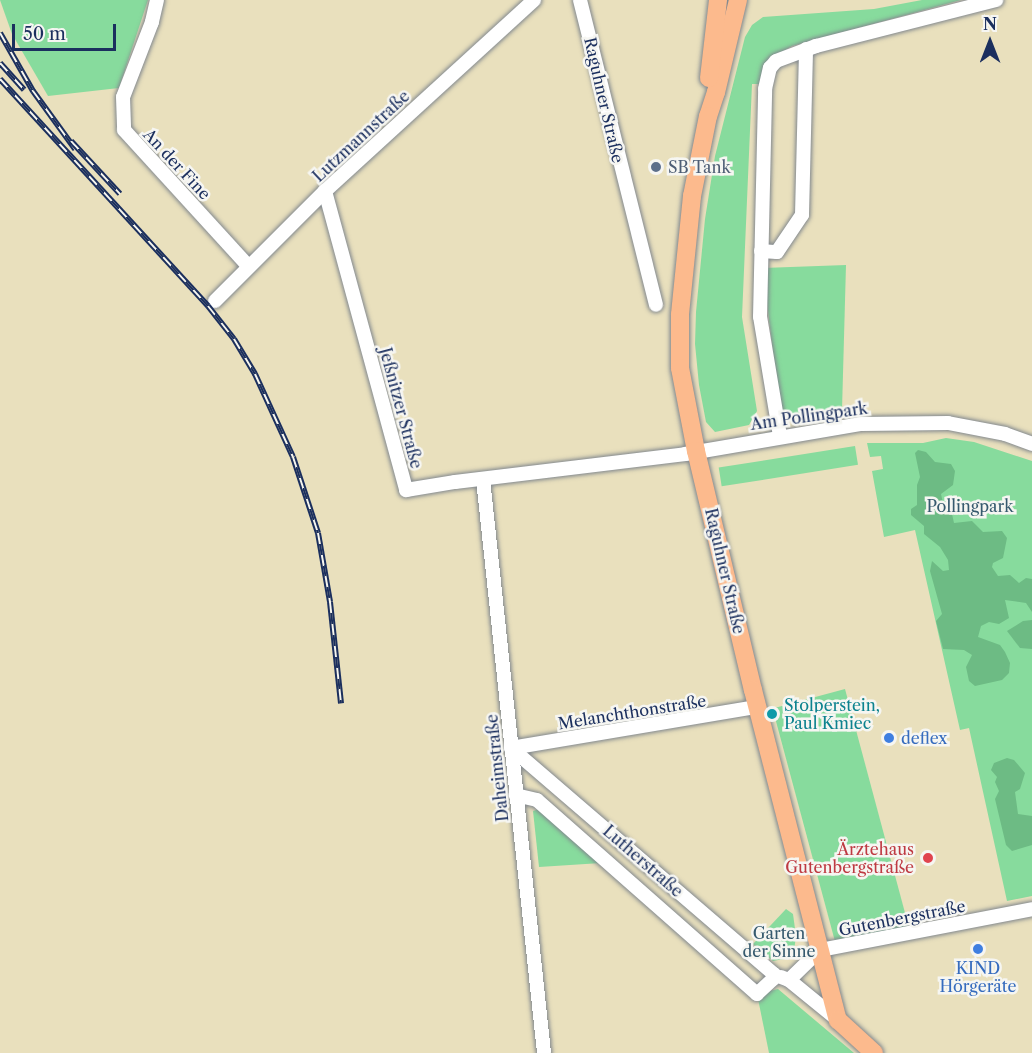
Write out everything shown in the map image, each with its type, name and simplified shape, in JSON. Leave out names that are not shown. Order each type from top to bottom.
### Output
[{"type":"main road","name":"Raguhner Straße","points":[[718,0],[708,116],[688,227],[679,333],[680,368],[696,451],[757,707],[838,1020]]},
{"type":"main road","name":"Raguhner Straße","points":[[708,116],[738,0]]},
{"type":"main road","name":"Lutherstraße","points":[[838,1020],[874,1053]]},
{"type":"street","name":"An der Fine","points":[[157,0],[152,22],[123,97],[124,130],[249,267]]},
{"type":"street","name":"Lutzmannstraße","points":[[215,301],[325,191],[534,0]]},
{"type":"street","name":"Raguhner Straße","points":[[580,0],[656,305]]},
{"type":"street","points":[[780,436],[760,317],[766,78],[776,61],[806,49],[996,0]]},
{"type":"street","points":[[761,251],[777,252],[802,215],[806,49]]},
{"type":"street","name":"Jeßnitzer Straße","points":[[325,191],[406,490],[696,451]]},
{"type":"street","name":"Am Pollingpark","points":[[696,451],[861,424],[948,423],[989,430],[1032,444]]},
{"type":"street","name":"Daheimstraße","points":[[483,478],[544,1053]]},
{"type":"street","name":"Melanchthonstraße","points":[[512,748],[757,707]]},
{"type":"street","name":"Lutherstraße","points":[[512,748],[774,974],[789,980],[838,1020]]},
{"type":"street","name":"Lutherstraße","points":[[516,795],[537,800],[757,994],[773,979],[774,974]]},
{"type":"street","name":"Gutenbergstraße","points":[[789,980],[820,950],[1032,909]]},
{"type":"green space","points":[[0,0],[148,0],[119,88],[48,96],[12,34]]},
{"type":"green space","points":[[922,0],[961,0],[792,46],[770,59],[760,84],[752,84],[742,317],[757,411],[749,425],[715,432],[706,422],[699,385],[695,344],[696,312],[705,219],[715,156],[745,37],[752,25],[763,17],[874,9]]},
{"type":"green space","points":[[846,265],[842,410],[811,416],[780,413],[763,268]]},
{"type":"green space","name":"Pollingpark","points":[[946,438],[974,442],[1032,461],[1032,896],[1007,901],[969,728],[960,730],[915,530],[884,537],[872,471],[883,469],[881,456],[870,457],[867,443],[923,443]]},
{"type":"green space","points":[[855,446],[858,465],[722,486],[719,468]]},
{"type":"green space","points":[[918,450],[926,452],[935,462],[951,464],[955,471],[953,485],[941,494],[945,512],[952,514],[954,523],[972,521],[983,532],[1002,531],[1007,538],[1003,558],[993,563],[992,567],[998,576],[1010,575],[1019,583],[1026,578],[1032,579],[1032,612],[1026,603],[1005,600],[1009,618],[999,624],[989,622],[981,626],[978,637],[1000,645],[1010,663],[1009,673],[1002,680],[975,686],[969,681],[966,667],[972,655],[964,650],[943,649],[936,621],[942,614],[930,571],[932,561],[943,571],[949,570],[948,560],[940,547],[924,534],[924,526],[911,515],[911,509],[917,505],[917,485],[920,477],[915,453]]},
{"type":"green space","points":[[1032,620],[1032,649],[1020,648],[1007,631],[1023,621]]},
{"type":"green space","points":[[845,689],[909,927],[836,946],[773,708]]},
{"type":"green space","points":[[1007,758],[1014,760],[1025,773],[1020,789],[1015,792],[1018,814],[1032,816],[1032,845],[1012,851],[1006,845],[995,799],[999,791],[995,782],[997,777],[991,770],[994,763]]},
{"type":"green space","points":[[539,809],[601,863],[539,867],[533,811]]},
{"type":"green space","name":"Garten der Sinne","points":[[786,909],[793,914],[796,936],[794,951],[789,958],[773,961],[753,944]]},
{"type":"green space","points":[[778,989],[854,1053],[769,1053],[757,994]]},
{"type":"railway","points":[[0,33],[33,91],[75,149]]},
{"type":"railway","points":[[0,63],[24,90]]},
{"type":"railway","points":[[0,79],[208,306],[234,339],[255,374],[293,457],[318,533],[330,602],[341,703]]},
{"type":"railway","points":[[71,141],[120,194]]},
{"type":"place","name":"SB Tank","points":[[656,167]]},
{"type":"place","name":"Stolperstein, Paul Kmiec","points":[[772,714]]},
{"type":"place","name":"deflex","points":[[889,738]]},
{"type":"place","name":"Ärztehaus Gutenbergstraße","points":[[928,858]]},
{"type":"place","name":"KIND Hörgeräte","points":[[978,949]]}]
